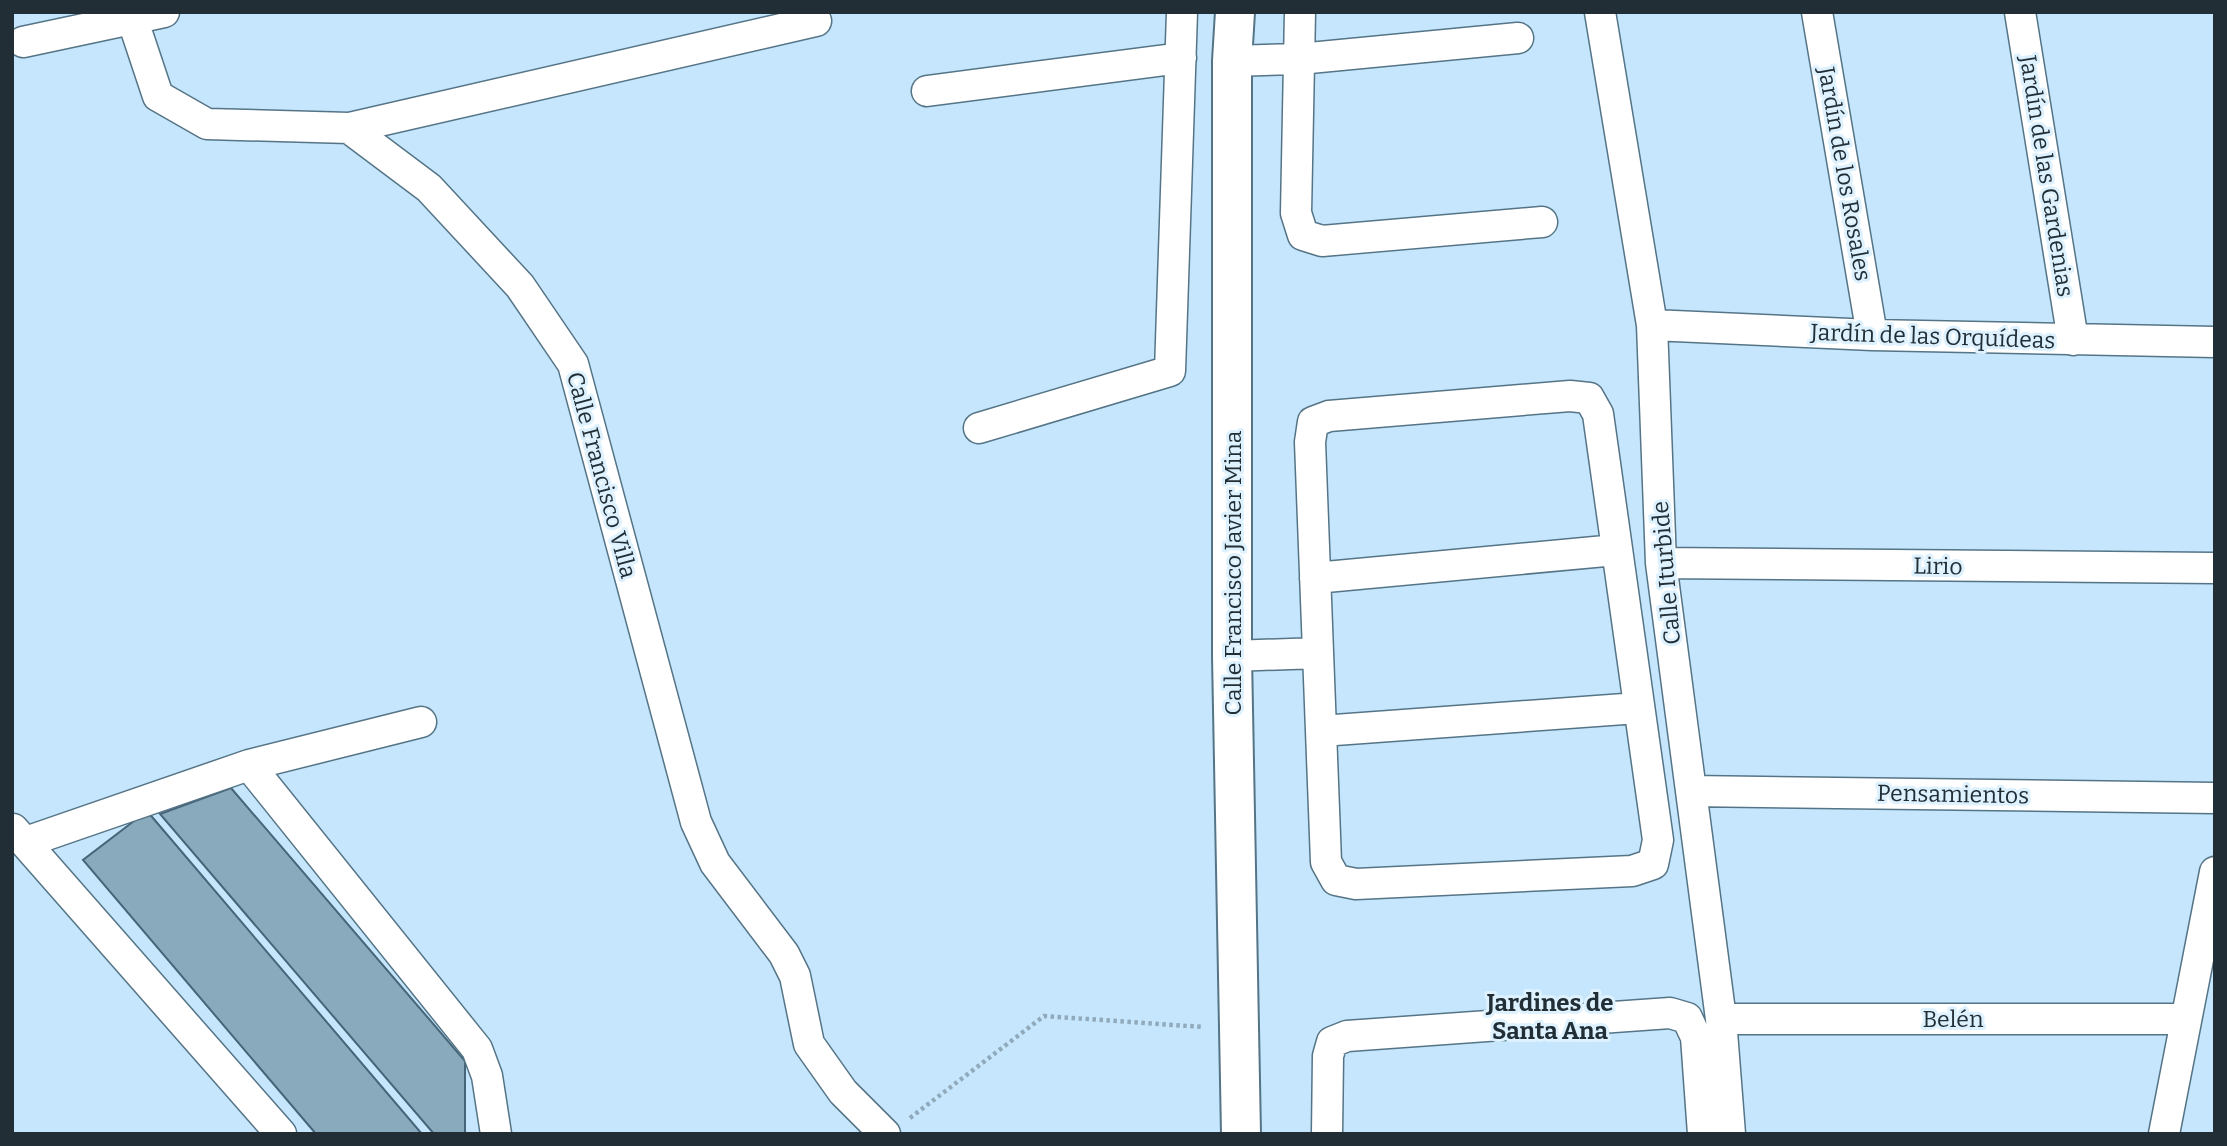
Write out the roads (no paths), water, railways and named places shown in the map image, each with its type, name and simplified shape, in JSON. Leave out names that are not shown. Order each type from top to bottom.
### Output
[{"type":"street","points":[[23,42],[131,16],[164,12]]},
{"type":"street","points":[[979,428],[1170,371],[1182,12]]},
{"type":"street","name":"Calle Francisco Javier Mina","points":[[1235,12],[1232,61],[1232,656],[1241,1134]]},
{"type":"street","points":[[1300,12],[1296,213],[1303,235],[1322,241],[1542,222]]},
{"type":"street","name":"Calle Iturbide","points":[[1600,12],[1652,325],[1661,563],[1721,1018],[1730,1134]]},
{"type":"street","name":"Jardín de los Rosales","points":[[1817,12],[1872,335]]},
{"type":"street","name":"Jardín de las Gardenias","points":[[2020,12],[2073,340]]},
{"type":"street","points":[[131,16],[158,96],[207,124],[349,128],[816,21]]},
{"type":"street","points":[[1232,61],[1299,58],[1518,38]]},
{"type":"street","points":[[927,91],[1181,58]]},
{"type":"street","name":"Calle Francisco Villa","points":[[349,128],[429,188],[520,286],[573,364],[696,822],[715,863],[784,954],[795,976],[809,1044],[844,1092],[893,1130]]},
{"type":"street","name":"Jardín de las Orquídeas","points":[[1652,325],[1872,335],[2215,342]]},
{"type":"street","points":[[1570,396],[1589,398],[1598,414],[1658,840],[1653,864],[1632,871],[1356,884],[1336,880],[1326,862],[1315,578],[1310,442],[1313,422],[1329,416],[1570,396]]},
{"type":"street","points":[[1315,578],[1616,550]]},
{"type":"street","name":"Lirio","points":[[1661,563],[2215,568]]},
{"type":"street","points":[[1232,656],[1318,653]]},
{"type":"street","points":[[1321,731],[1638,708]]},
{"type":"street","points":[[281,1134],[19,835],[248,765],[421,722]]},
{"type":"street","points":[[248,765],[477,1049],[487,1076],[496,1134]]},
{"type":"street","name":"Pensamientos","points":[[1691,791],[2215,798]]},
{"type":"street","points":[[2164,1134],[2215,872]]},
{"type":"street","points":[[1327,1134],[1328,1056],[1332,1042],[1347,1036],[1670,1013],[1687,1018],[1696,1037],[1703,1134]]},
{"type":"street","name":"Belén","points":[[1721,1018],[2186,1019]]},
{"type":"district","name":"Jardines de Santa Ana","points":[[1550,1017]]}]
